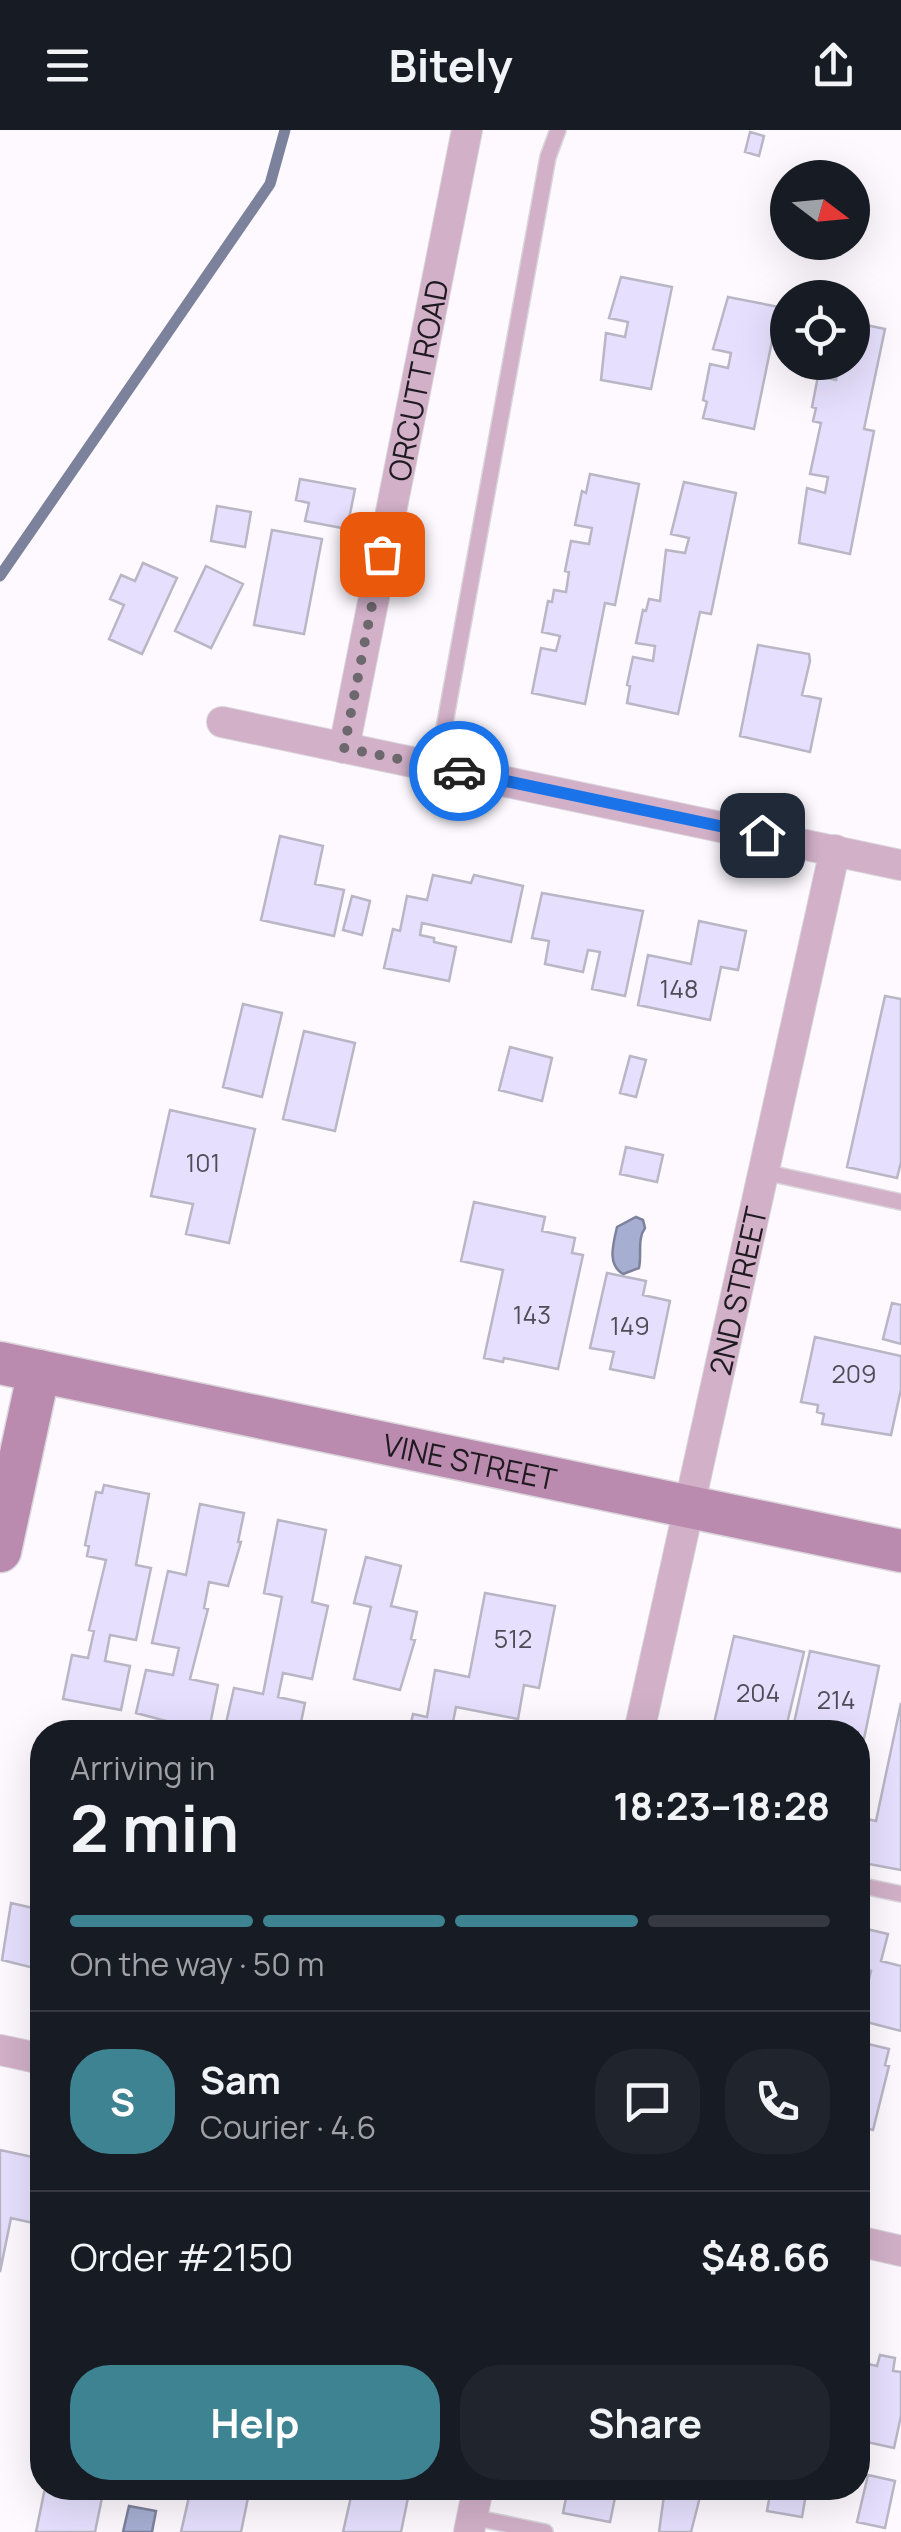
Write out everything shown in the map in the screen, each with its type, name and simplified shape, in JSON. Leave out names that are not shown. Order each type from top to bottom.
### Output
[{"type":"street","name":"ORCUTT ROAD","points":[[344,748],[466,130]]},
{"type":"street","points":[[222,722],[901,865]]},
{"type":"street","name":"2ND STREET","points":[[643,1720],[835,850]]},
{"type":"street","points":[[0,1552],[20,1367]]},
{"type":"street","name":"VINE STREET","points":[[20,1367],[901,1551]]},
{"type":"street","points":[[0,2050],[30,2057]]},
{"type":"street","points":[[870,2244],[901,2251]]},
{"type":"lane","points":[[437,767],[548,158],[558,130]]},
{"type":"lane","points":[[764,1172],[901,1202]]},
{"type":"lane","points":[[870,1888],[901,1894]]},
{"type":"lane","points":[[473,2512],[545,2532]]},
{"type":"water","points":[[636,1217],[643,1220],[645,1228],[639,1268],[623,1274],[613,1259],[617,1227]]},
{"type":"water","points":[[129,2506],[156,2511],[152,2532],[123,2532]]},
{"type":"building","points":[[750,132],[764,136],[759,156],[745,152]]},
{"type":"building","points":[[621,277],[672,287],[651,389],[601,380],[606,333],[625,337],[628,322],[609,318]]},
{"type":"building","points":[[728,297],[770,305],[770,351],[754,429],[703,418],[710,364],[728,368],[731,353],[713,349]]},
{"type":"building","points":[[870,326],[885,329],[864,429],[874,431],[850,554],[799,543],[807,488],[825,493],[828,477],[810,474],[821,423],[813,421],[816,408],[812,407],[817,380],[870,380]]},
{"type":"building","points":[[590,474],[639,484],[615,605],[605,603],[585,704],[532,693],[541,648],[556,651],[560,636],[542,632],[548,601],[552,602],[554,590],[566,592],[569,572],[565,571],[571,541],[589,544],[592,528],[575,525]]},
{"type":"building","points":[[300,479],[355,489],[347,529],[305,521],[309,503],[296,500]]},
{"type":"building","points":[[684,482],[736,493],[711,614],[700,612],[678,714],[627,703],[627,685],[633,657],[653,661],[655,646],[636,643],[649,599],[660,601],[666,550],[685,553],[689,538],[671,534]]},
{"type":"building","points":[[217,506],[251,512],[245,547],[211,541]]},
{"type":"building","points":[[272,530],[322,539],[304,634],[254,625]]},
{"type":"building","points":[[143,563],[177,578],[142,654],[109,639],[124,605],[110,599],[121,575],[135,581]]},
{"type":"building","points":[[206,566],[243,584],[211,648],[175,631]]},
{"type":"building","points":[[758,645],[809,654],[802,695],[821,699],[810,752],[740,736]]},
{"type":"building","points":[[280,836],[323,846],[315,884],[344,890],[334,936],[261,920]]},
{"type":"building","points":[[433,875],[471,883],[474,875],[523,886],[511,942],[422,923],[420,935],[456,947],[449,981],[384,968],[393,929],[400,931],[407,896],[427,900]]},
{"type":"building","points":[[542,893],[643,911],[625,996],[592,989],[600,952],[588,950],[583,972],[545,964],[549,941],[532,938]]},
{"type":"building","points":[[352,896],[370,901],[362,935],[343,930]]},
{"type":"building","points":[[699,921],[746,931],[738,970],[721,967],[710,1020],[638,1005],[648,955],[691,964]]},
{"type":"building","points":[[885,996],[901,999],[901,1162],[897,1178],[847,1167]]},
{"type":"building","points":[[243,1004],[282,1013],[262,1097],[223,1087]]},
{"type":"building","points":[[304,1031],[355,1043],[335,1131],[283,1119]]},
{"type":"building","points":[[510,1047],[552,1058],[542,1101],[499,1090]]},
{"type":"building","points":[[630,1056],[646,1060],[636,1097],[620,1093]]},
{"type":"building","points":[[170,1110],[255,1129],[229,1243],[186,1234],[193,1204],[151,1196]]},
{"type":"building","points":[[626,1147],[663,1155],[657,1182],[620,1174]]},
{"type":"building","points":[[474,1202],[545,1217],[542,1231],[575,1238],[572,1253],[583,1255],[558,1369],[484,1358],[503,1270],[461,1261]]},
{"type":"building","points":[[607,1273],[646,1281],[643,1295],[670,1301],[654,1378],[610,1369],[614,1352],[590,1348]]},
{"type":"building","points":[[892,1303],[901,1305],[901,1344],[883,1339]]},
{"type":"building","points":[[815,1337],[901,1356],[901,1389],[891,1435],[822,1424],[824,1414],[817,1412],[818,1405],[801,1402]]},
{"type":"building","points":[[104,1485],[149,1494],[136,1565],[151,1568],[136,1640],[110,1635],[105,1661],[130,1666],[121,1710],[63,1699],[72,1655],[88,1658],[94,1631],[89,1630],[106,1560],[87,1556],[89,1546],[85,1545],[96,1492],[102,1493]]},
{"type":"building","points":[[200,1504],[244,1513],[241,1542],[228,1586],[209,1582],[204,1608],[208,1609],[190,1679],[218,1685],[211,1720],[162,1720],[136,1713],[146,1670],[173,1675],[179,1648],[152,1643],[168,1571],[186,1575]]},
{"type":"building","points":[[278,1520],[326,1530],[312,1602],[328,1606],[312,1679],[283,1673],[278,1697],[305,1703],[301,1720],[227,1720],[234,1688],[263,1694],[282,1597],[264,1593]]},
{"type":"building","points":[[366,1557],[401,1566],[391,1606],[417,1612],[411,1639],[415,1640],[400,1690],[354,1679],[371,1607],[354,1603]]},
{"type":"building","points":[[485,1593],[555,1606],[539,1688],[524,1685],[518,1719],[456,1707],[453,1720],[412,1720],[413,1714],[427,1717],[435,1670],[469,1677]]},
{"type":"building","points":[[734,1636],[804,1652],[788,1720],[715,1720]]},
{"type":"building","points":[[810,1651],[879,1666],[868,1720],[795,1720]]},
{"type":"building","points":[[901,1703],[901,1870],[870,1864],[870,1820],[876,1821]]},
{"type":"building","points":[[11,1903],[30,1907],[30,1967],[2,1960]]},
{"type":"building","points":[[870,1930],[888,1934],[881,1961],[901,1966],[901,2031],[870,2023]]},
{"type":"building","points":[[870,2044],[889,2049],[885,2065],[889,2066],[873,2130]]},
{"type":"building","points":[[0,2150],[30,2156],[30,2222],[11,2218],[0,2272]]},
{"type":"building","points":[[880,2355],[895,2358],[893,2371],[901,2372],[901,2416],[894,2448],[870,2443],[870,2364],[877,2366]]},
{"type":"building","points":[[870,2475],[895,2481],[885,2528],[857,2522],[862,2500],[870,2500]]},
{"type":"building","points":[[43,2500],[102,2500],[95,2532],[36,2532]]},
{"type":"building","points":[[188,2500],[248,2500],[241,2532],[181,2532]]},
{"type":"building","points":[[350,2500],[408,2500],[401,2532],[343,2532]]},
{"type":"building","points":[[566,2500],[615,2500],[610,2522],[563,2513]]},
{"type":"building","points":[[663,2500],[699,2500],[691,2532],[659,2532]]},
{"type":"building","points":[[769,2500],[805,2500],[802,2517],[767,2511]]},
{"type":"waterway","points":[[0,576],[270,184],[285,130]]},
{"type":"way so far","points":[[382,554],[344,748],[459,771]]},
{"type":"route","points":[[459,771],[762,835]]}]
